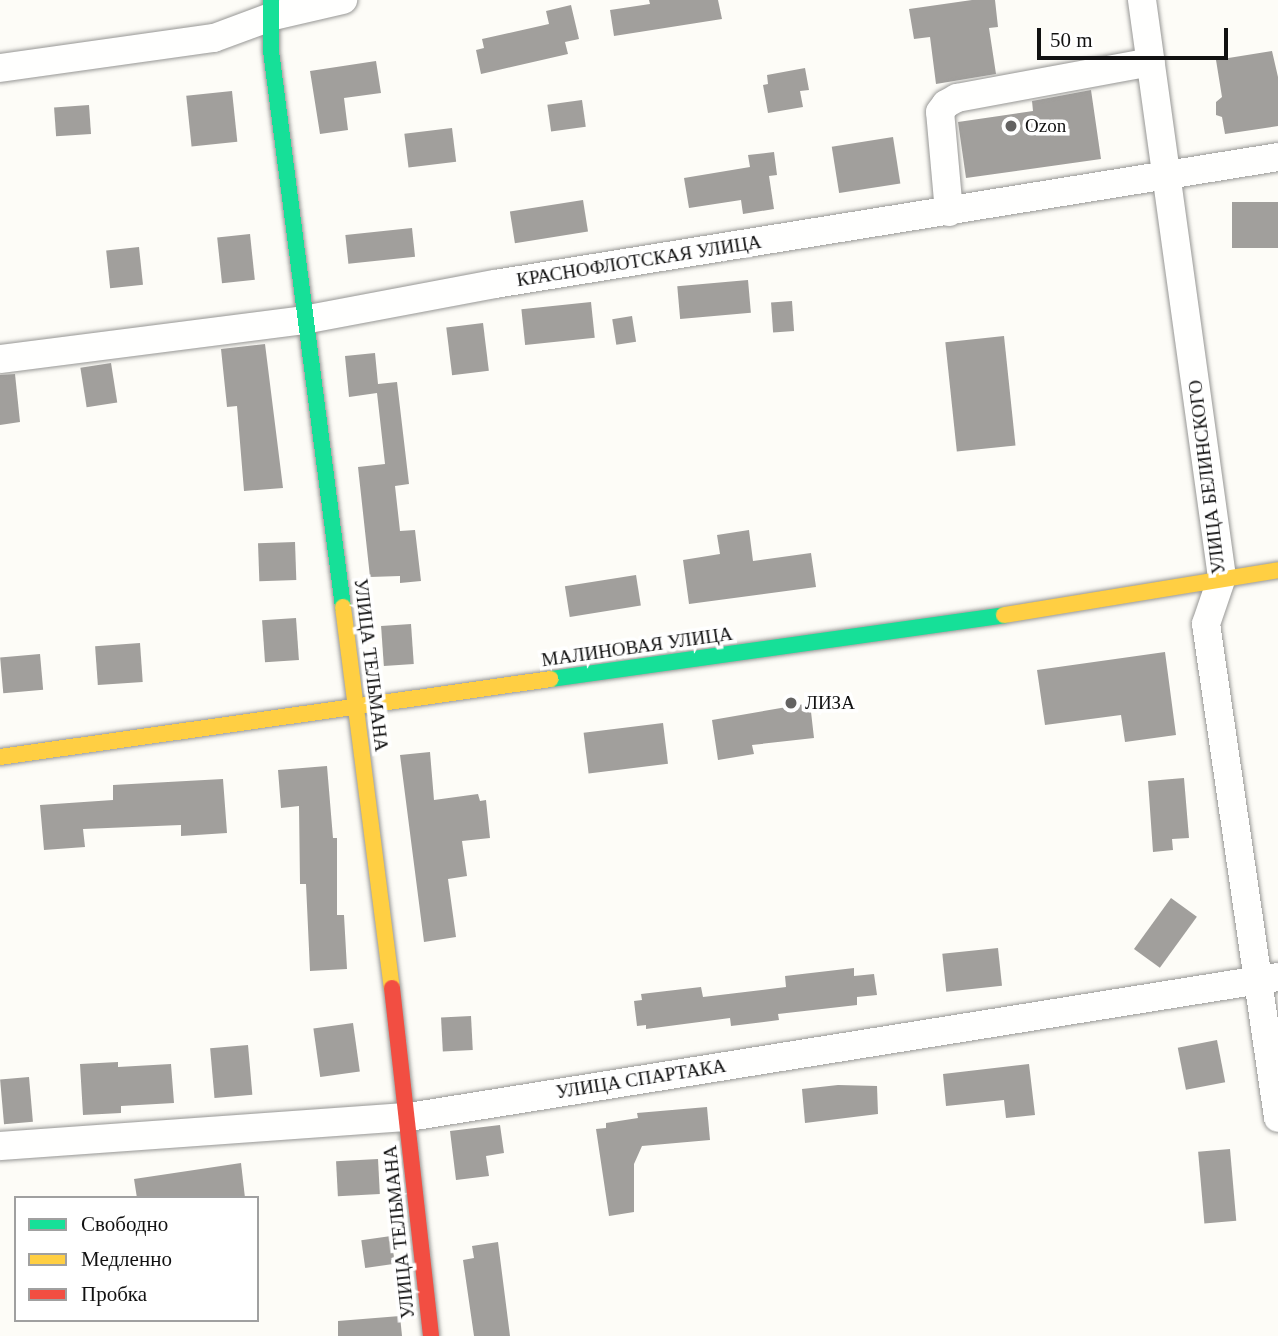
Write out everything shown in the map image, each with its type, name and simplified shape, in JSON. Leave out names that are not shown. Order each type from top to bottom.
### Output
[{"type":"street","points":[[0,68],[214,38],[272,8],[342,0]]},
{"type":"street","name":"УЛИЦА БЕЛИНСКОГО","points":[[1142,0],[1168,172],[1222,577],[1206,624],[1266,978],[1278,1118]]},
{"type":"street","name":"УЛИЦА ТЕЛЬМАНА","points":[[272,8],[271,51],[409,1117],[431,1336]]},
{"type":"street","points":[[949,212],[940,112],[946,104],[957,98],[1151,62]]},
{"type":"street","name":"КРАСНОФЛОТСКАЯ УЛИЦА","points":[[0,359],[304,320],[508,282],[949,212],[1168,172],[1278,157]]},
{"type":"street","name":"МАЛИНОВАЯ УЛИЦА","points":[[0,757],[355,709],[1055,608],[1222,577],[1278,570]]},
{"type":"street","name":"УЛИЦА СПАРТАКА","points":[[0,1146],[409,1117],[1266,978]]},
{"type":"building","points":[[649,0],[718,0],[722,19],[614,36],[610,10],[650,4]]},
{"type":"building","points":[[972,0],[995,0],[998,27],[989,28],[996,74],[936,84],[930,37],[914,39],[909,9]]},
{"type":"building","points":[[571,5],[579,39],[565,42],[568,54],[481,74],[476,50],[484,48],[482,39],[549,24],[546,11]]},
{"type":"building","points":[[1272,51],[1278,77],[1278,126],[1225,134],[1222,117],[1216,115],[1216,102],[1222,97],[1216,60]]},
{"type":"building","points":[[376,61],[381,93],[344,98],[348,130],[320,134],[310,71]]},
{"type":"building","points":[[805,68],[809,90],[800,91],[803,107],[768,113],[763,85],[768,84],[767,75]]},
{"type":"building","points":[[1091,90],[1101,159],[966,178],[958,122],[1033,111],[1032,101]]},
{"type":"building","points":[[232,91],[237,142],[192,147],[186,96]]},
{"type":"building","points":[[582,100],[586,127],[551,132],[547,105]]},
{"type":"building","points":[[89,105],[91,134],[56,136],[54,107]]},
{"type":"building","points":[[452,128],[456,162],[409,168],[404,134]]},
{"type":"building","points":[[893,137],[900,183],[839,193],[832,147]]},
{"type":"building","points":[[774,152],[777,175],[769,176],[774,209],[743,214],[741,200],[689,208],[684,178],[750,167],[748,155]]},
{"type":"building","points":[[583,200],[588,232],[515,243],[510,212]]},
{"type":"building","points":[[1232,202],[1278,202],[1278,248],[1232,248]]},
{"type":"building","points":[[412,228],[415,257],[348,264],[345,235]]},
{"type":"building","points":[[250,234],[255,280],[222,283],[217,237]]},
{"type":"building","points":[[139,247],[143,285],[110,288],[106,250]]},
{"type":"building","points":[[748,280],[751,313],[680,319],[677,286]]},
{"type":"building","points":[[792,301],[794,331],[773,332],[771,302]]},
{"type":"building","points":[[591,302],[595,338],[525,345],[521,309]]},
{"type":"building","points":[[632,316],[636,342],[616,345],[612,319]]},
{"type":"building","points":[[483,323],[489,371],[452,375],[446,328]]},
{"type":"building","points":[[1004,336],[1015,445],[957,452],[945,342]]},
{"type":"building","points":[[265,344],[283,488],[244,491],[237,406],[227,407],[221,349]]},
{"type":"building","points":[[375,353],[378,384],[397,382],[409,484],[395,486],[400,531],[415,530],[421,581],[400,583],[400,576],[370,577],[358,467],[385,464],[377,393],[349,397],[345,356]]},
{"type":"building","points":[[111,363],[117,403],[87,407],[80,368]]},
{"type":"building","points":[[15,374],[20,422],[0,425],[0,375]]},
{"type":"building","points":[[749,530],[753,561],[811,553],[816,587],[689,604],[683,560],[720,554],[717,535]]},
{"type":"building","points":[[295,542],[296,580],[259,581],[258,543]]},
{"type":"building","points":[[636,575],[641,606],[570,617],[565,586]]},
{"type":"building","points":[[296,618],[299,660],[265,662],[262,620]]},
{"type":"building","points":[[411,624],[414,664],[384,666],[381,626]]},
{"type":"building","points":[[140,643],[143,682],[98,685],[95,646]]},
{"type":"building","points":[[1165,652],[1176,735],[1125,742],[1121,715],[1045,725],[1037,670]]},
{"type":"building","points":[[40,654],[43,690],[3,693],[0,657]]},
{"type":"building","points":[[810,703],[814,738],[752,745],[754,754],[718,760],[712,720]]},
{"type":"building","points":[[663,723],[668,764],[589,773],[584,733]]},
{"type":"building","points":[[430,752],[434,800],[478,794],[480,801],[486,800],[490,838],[462,841],[467,876],[448,879],[456,937],[424,942],[400,755]]},
{"type":"building","points":[[327,766],[333,838],[337,838],[337,915],[344,915],[347,969],[310,971],[306,884],[300,884],[299,806],[281,808],[278,770]]},
{"type":"building","points":[[1184,778],[1189,838],[1172,839],[1173,850],[1153,852],[1148,781]]},
{"type":"building","points":[[223,779],[227,833],[181,836],[181,825],[83,829],[85,847],[44,850],[40,805],[113,800],[113,785]]},
{"type":"building","points":[[1171,898],[1197,917],[1160,968],[1134,949]]},
{"type":"building","points":[[998,948],[1002,986],[946,992],[942,954]]},
{"type":"building","points":[[854,968],[854,976],[874,974],[877,995],[857,997],[857,1005],[778,1014],[779,1020],[731,1026],[730,1018],[646,1029],[646,1025],[637,1026],[634,1001],[642,1000],[641,994],[701,987],[703,997],[786,987],[785,976]]},
{"type":"building","points":[[471,1016],[473,1050],[443,1052],[441,1018]]},
{"type":"building","points":[[353,1023],[360,1072],[320,1077],[313,1029]]},
{"type":"building","points":[[1217,1040],[1225,1082],[1186,1090],[1178,1048]]},
{"type":"building","points":[[248,1045],[252,1095],[215,1098],[210,1048]]},
{"type":"building","points":[[118,1062],[118,1067],[171,1064],[174,1103],[121,1106],[121,1113],[83,1115],[80,1064]]},
{"type":"building","points":[[1029,1064],[1035,1115],[1006,1118],[1004,1100],[946,1106],[943,1074]]},
{"type":"building","points":[[29,1077],[33,1122],[4,1124],[0,1080]]},
{"type":"building","points":[[838,1085],[877,1086],[878,1114],[805,1123],[802,1089]]},
{"type":"building","points":[[707,1107],[710,1140],[642,1146],[634,1164],[634,1212],[609,1216],[596,1129],[606,1128],[606,1123],[638,1118],[637,1113]]},
{"type":"building","points":[[500,1125],[504,1153],[486,1156],[489,1176],[456,1180],[450,1131]]},
{"type":"building","points":[[1230,1149],[1236,1221],[1204,1224],[1198,1152]]},
{"type":"building","points":[[378,1159],[380,1194],[338,1196],[336,1161]]},
{"type":"building","points":[[241,1163],[245,1196],[137,1196],[134,1179]]},
{"type":"building","points":[[391,1236],[395,1264],[365,1268],[361,1240]]},
{"type":"building","points":[[498,1242],[510,1336],[474,1336],[463,1260],[474,1258],[472,1246]]},
{"type":"building","points":[[400,1316],[402,1336],[338,1336],[338,1321]]},
{"type":"traffic: fast","points":[[271,0],[271,51],[343,607]]},
{"type":"traffic: fast","points":[[551,679],[1004,615]]},
{"type":"traffic: slow","points":[[1004,615],[1278,570]]},
{"type":"traffic: slow","points":[[343,607],[392,988]]},
{"type":"traffic: slow","points":[[0,757],[551,679]]},
{"type":"traffic: jam","points":[[392,988],[431,1336]]},
{"type":"place","name":"Ozon","points":[[1011,126]]},
{"type":"place","name":"ЛИЗА","points":[[791,703]]}]
